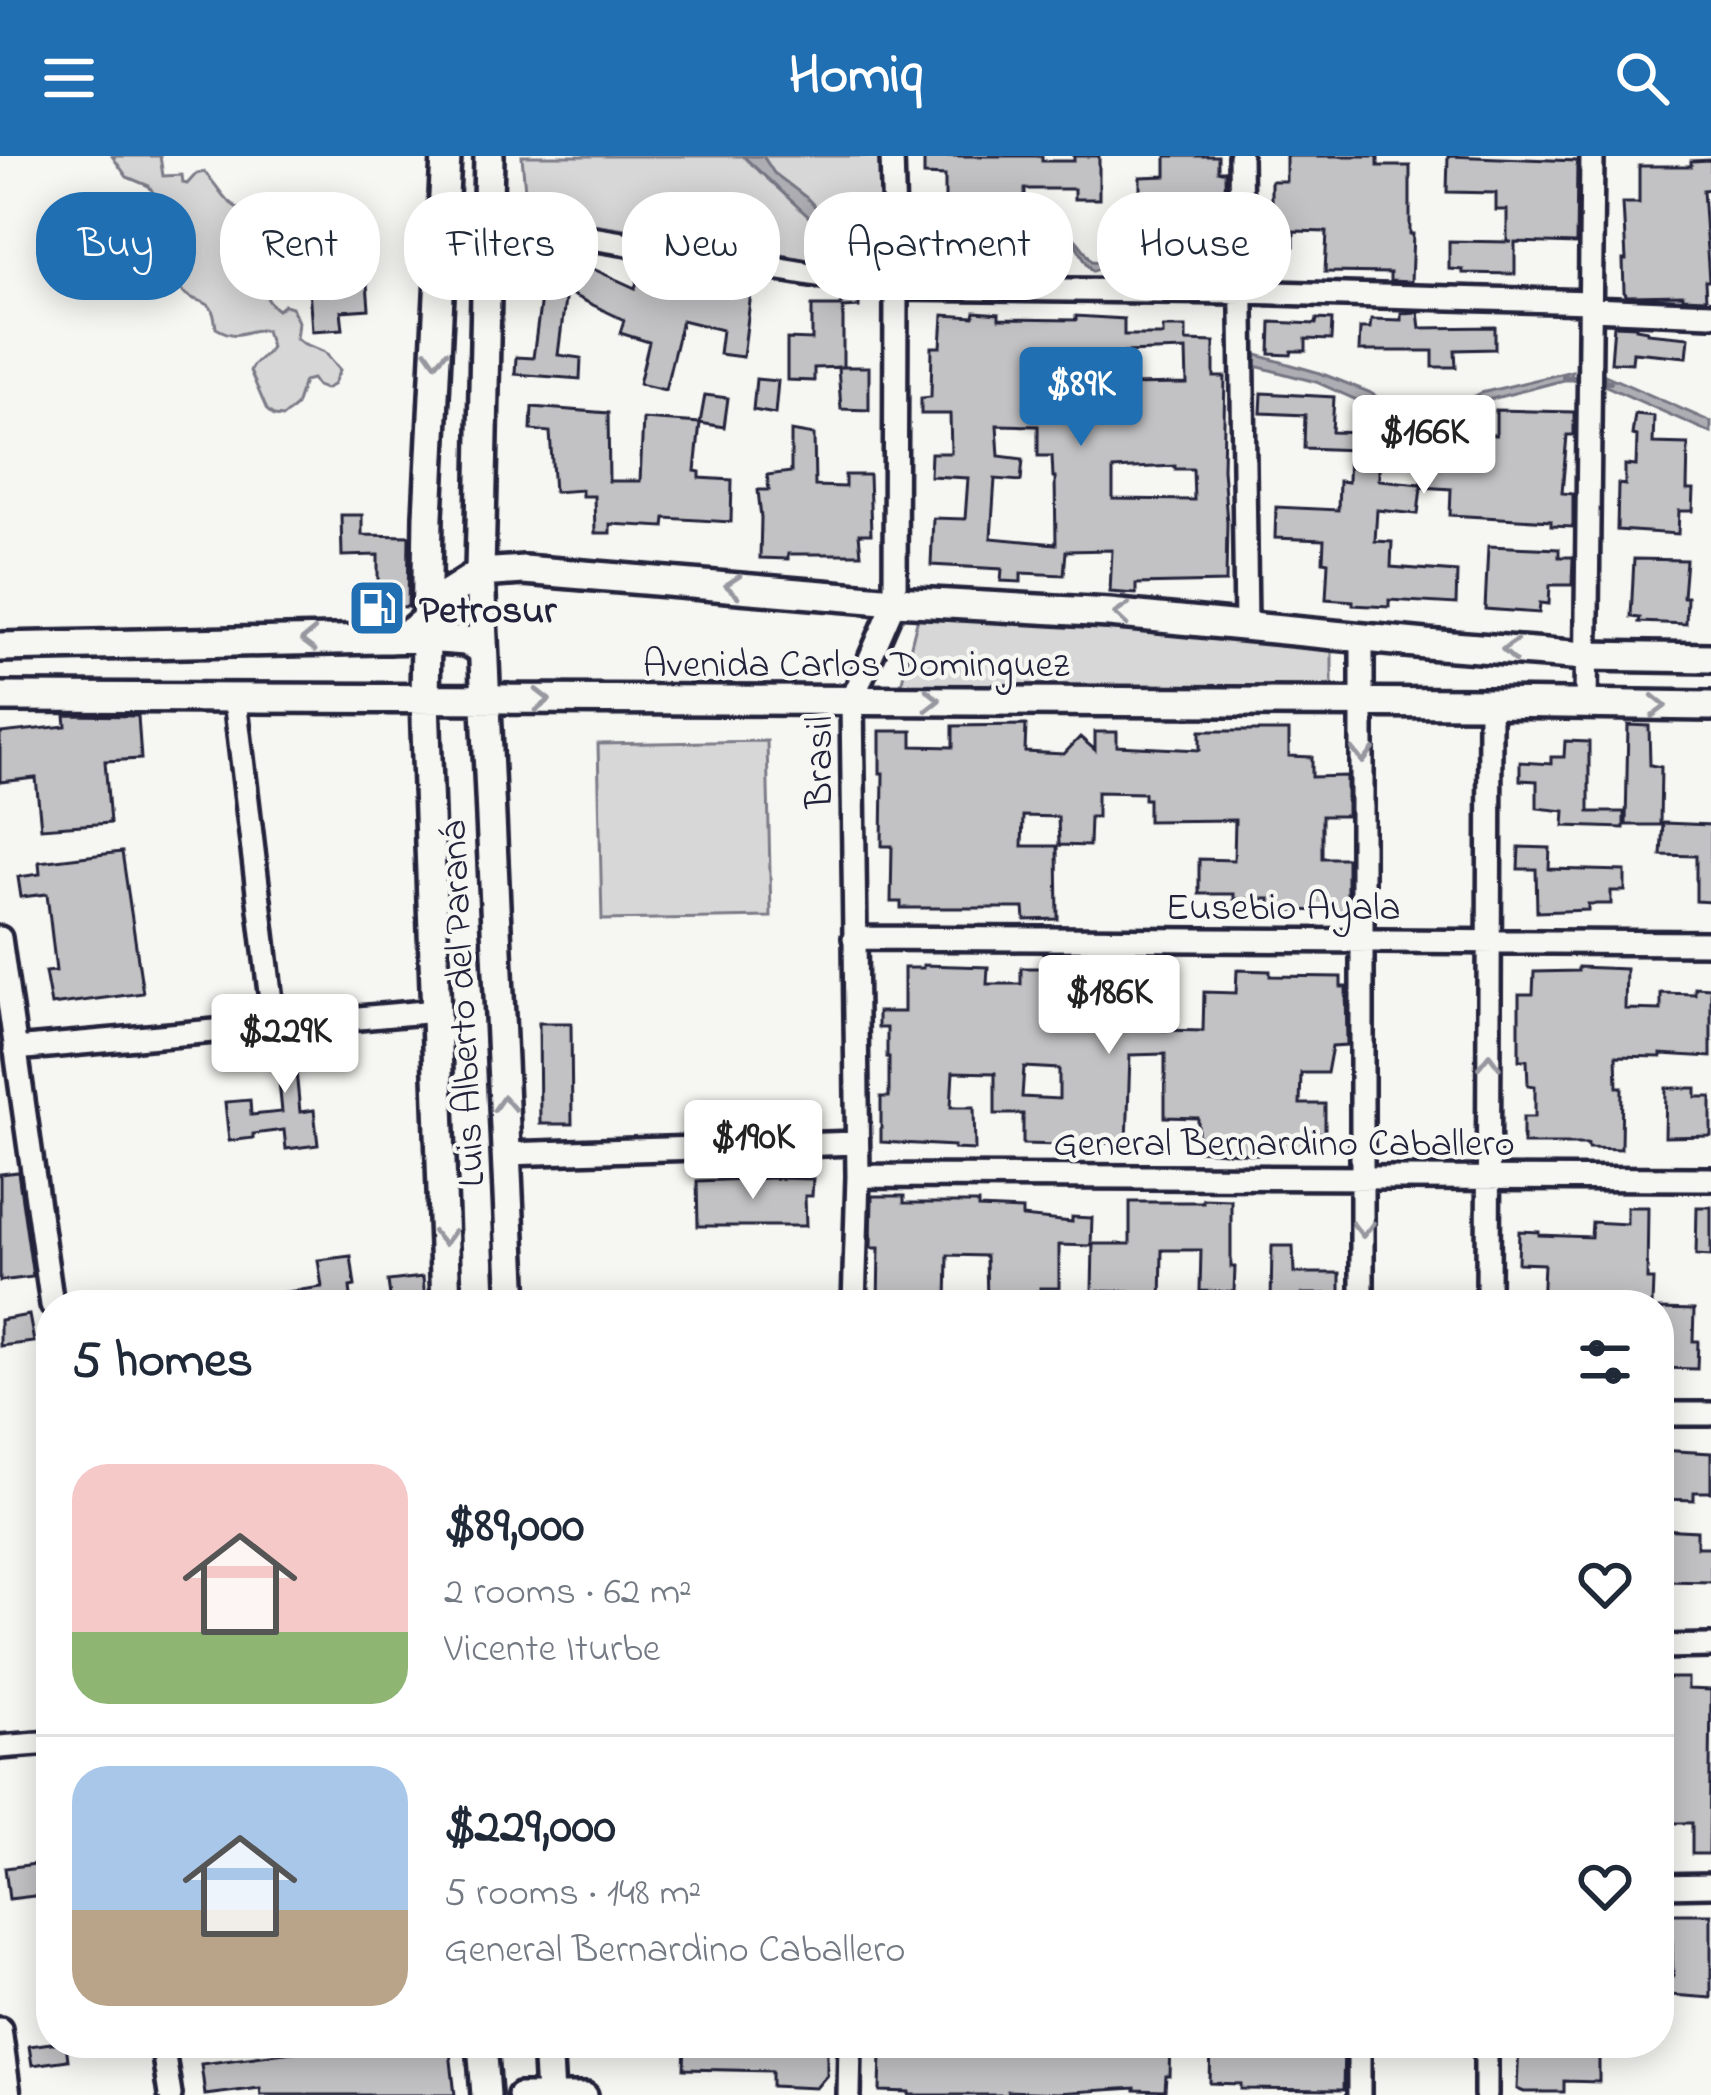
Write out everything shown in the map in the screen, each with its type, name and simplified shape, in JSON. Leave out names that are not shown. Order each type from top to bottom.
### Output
[{"type":"main road","points":[[445,1290],[425,700],[446,156]]},
{"type":"main road","name":"Luis Alberto del Paraná","points":[[488,192],[489,156]]},
{"type":"main road","name":"Luis Alberto del Paraná","points":[[486,300],[480,573],[511,1290]]},
{"type":"main road","name":"Avenida Carlos Dominguez","points":[[480,573],[524,570],[895,601],[1108,613],[1586,656],[1711,658]]},
{"type":"main road","points":[[426,629],[444,596],[480,573]]},
{"type":"main road","points":[[0,647],[391,639],[426,629],[483,650]]},
{"type":"main road","name":"Avenida Carlos Dominguez","points":[[0,697],[1711,706]]},
{"type":"main road","points":[[483,2058],[486,2095]]},
{"type":"main road","points":[[548,2058],[550,2094]]},
{"type":"street","name":"Brasil","points":[[892,156],[893,192]]},
{"type":"street","points":[[1240,156],[1241,192]]},
{"type":"street","points":[[1586,705],[1592,156]]},
{"type":"street","points":[[598,239],[804,273]]},
{"type":"street","points":[[1291,294],[1711,314]]},
{"type":"street","name":"Brasil","points":[[854,1290],[852,700],[895,601],[896,300]]},
{"type":"street","points":[[1243,300],[1246,626]]},
{"type":"street","points":[[1362,638],[1362,1290]]},
{"type":"street","points":[[235,700],[274,1026]]},
{"type":"street","points":[[1487,1290],[1490,703]]},
{"type":"street","points":[[0,938],[11,1065],[49,1290]]},
{"type":"street","name":"Eusebio Ayala","points":[[854,938],[1711,943]]},
{"type":"street","points":[[11,1065],[274,1026],[436,1011]]},
{"type":"street","points":[[506,1154],[857,1143]]},
{"type":"street","name":"General Bernardino Caballero","points":[[857,1176],[1711,1179]]},
{"type":"street","points":[[1674,1414],[1711,1414]]},
{"type":"street","points":[[1674,1647],[1711,1646]]},
{"type":"street","points":[[0,1747],[36,1744]]},
{"type":"street","points":[[1674,1886],[1711,1886]]},
{"type":"street","points":[[0,2029],[9,2095]]},
{"type":"street","points":[[164,2058],[170,2095]]},
{"type":"street","points":[[849,2095],[850,2058]]},
{"type":"street","points":[[1359,2058],[1359,2095]]},
{"type":"street","points":[[1486,2058],[1486,2095]]},
{"type":"street","points":[[519,2095],[586,2095]]},
{"type":"shaded area","points":[[112,156],[160,156],[163,176],[182,175],[187,184],[196,174],[208,175],[220,192],[220,300],[268,300],[278,310],[284,305],[292,307],[298,322],[296,338],[325,352],[340,370],[333,385],[325,389],[312,379],[304,381],[296,406],[283,417],[267,410],[250,371],[271,347],[266,330],[225,332],[216,328],[208,305],[196,300],[196,192],[153,192],[127,177]]},
{"type":"shaded area","points":[[522,156],[882,156],[883,192],[804,192],[804,259],[780,255],[780,192],[622,192],[622,228],[598,225],[598,192],[525,192]]},
{"type":"shaded area","points":[[743,156],[763,156],[774,173],[804,196],[804,212]]},
{"type":"shaded area","points":[[1073,237],[1097,262],[1093,271],[1073,241]]},
{"type":"shaded area","points":[[1257,355],[1320,373],[1425,419],[1481,393],[1572,371],[1571,380],[1484,401],[1425,426],[1316,382],[1255,366]]},
{"type":"shaded area","points":[[1605,375],[1711,422],[1711,433],[1606,386]]},
{"type":"shaded area","points":[[919,613],[1332,649],[1332,687],[901,685]]},
{"type":"shaded area","points":[[767,741],[771,917],[602,920],[598,744]]},
{"type":"building","points":[[924,156],[1042,156],[1042,161],[1074,161],[1074,156],[1099,156],[1097,199],[1074,199],[1074,189],[945,192],[945,176],[924,175]]},
{"type":"building","points":[[1166,156],[1218,156],[1218,171],[1225,171],[1225,192],[1140,192],[1140,177],[1166,176]]},
{"type":"building","points":[[1286,156],[1378,156],[1378,166],[1410,166],[1411,282],[1390,281],[1390,273],[1325,272],[1327,232],[1294,231],[1291,246],[1291,192],[1271,192],[1271,181],[1286,181]]},
{"type":"building","points":[[1448,156],[1577,161],[1576,244],[1515,242],[1515,274],[1449,269],[1449,241],[1507,242],[1507,210],[1496,210],[1496,193],[1447,192]]},
{"type":"building","points":[[1711,160],[1711,189],[1703,190],[1706,299],[1627,296],[1623,203],[1639,203],[1639,166],[1691,166],[1691,161]]},
{"type":"building","points":[[598,271],[622,282],[622,300],[750,300],[743,357],[719,354],[722,330],[682,320],[665,390],[639,384],[649,342],[620,333],[624,320],[583,300],[598,300]]},
{"type":"building","points":[[310,300],[368,300],[369,309],[341,311],[343,329],[312,331]]},
{"type":"building","points":[[541,300],[565,300],[558,355],[581,358],[580,379],[515,374],[516,357],[533,358]]},
{"type":"building","points":[[840,300],[859,300],[859,307],[843,308],[843,367],[814,368],[814,381],[787,380],[787,339],[812,340],[812,306],[841,306]]},
{"type":"building","points":[[975,312],[999,314],[999,319],[1124,319],[1124,335],[1163,335],[1163,327],[1186,327],[1186,341],[1214,342],[1214,377],[1225,377],[1226,582],[1136,584],[1136,594],[1110,592],[1112,550],[1066,551],[1064,575],[1021,573],[1021,582],[1001,581],[1002,569],[931,565],[933,518],[965,519],[968,478],[930,476],[931,453],[951,453],[950,414],[921,414],[921,398],[931,397],[932,347],[941,347],[943,315],[974,317]],"holes":[[[1186,350],[1187,384],[1124,385],[1124,352]],[[997,425],[1038,426],[1038,456],[1052,456],[1056,544],[991,538],[995,479],[1021,481],[1023,459],[999,456]],[[1113,469],[1193,469],[1194,500],[1113,499]]]},
{"type":"building","points":[[1418,312],[1420,328],[1495,327],[1495,349],[1455,350],[1456,367],[1433,367],[1433,351],[1359,351],[1360,328],[1370,328],[1371,319],[1401,320],[1401,313]]},
{"type":"building","points":[[1317,319],[1332,320],[1331,340],[1306,339],[1306,351],[1270,354],[1271,322],[1316,324]]},
{"type":"building","points":[[1614,325],[1689,337],[1687,357],[1633,352],[1632,363],[1611,362]]},
{"type":"building","points":[[838,367],[869,367],[869,410],[841,409]]},
{"type":"building","points":[[756,379],[778,381],[775,414],[753,410]]},
{"type":"building","points":[[1262,393],[1334,397],[1332,432],[1364,433],[1363,450],[1379,450],[1379,480],[1421,484],[1422,449],[1457,452],[1458,441],[1485,443],[1485,434],[1496,435],[1496,410],[1574,412],[1562,493],[1573,494],[1573,527],[1551,526],[1551,521],[1450,515],[1451,489],[1421,487],[1418,514],[1377,510],[1375,541],[1392,542],[1391,567],[1457,572],[1456,604],[1389,600],[1389,607],[1326,599],[1324,540],[1275,538],[1276,507],[1338,510],[1339,481],[1348,482],[1349,450],[1304,448],[1305,415],[1261,413]]},
{"type":"building","points":[[705,395],[728,398],[724,427],[700,423]]},
{"type":"building","points":[[532,407],[608,413],[609,481],[640,481],[643,419],[700,423],[695,471],[700,478],[732,480],[731,522],[665,518],[664,527],[610,524],[610,533],[595,533],[594,496],[582,496],[582,490],[554,492],[550,432],[531,430]]},
{"type":"building","points":[[1635,414],[1654,416],[1653,443],[1688,444],[1687,490],[1694,490],[1693,511],[1679,511],[1678,534],[1617,530],[1618,484],[1625,485],[1625,465],[1636,466]]},
{"type":"building","points":[[791,431],[814,435],[815,486],[845,487],[845,475],[869,475],[871,534],[859,534],[861,554],[760,558],[758,490],[769,490],[767,475],[791,472]]},
{"type":"building","points":[[341,515],[362,515],[362,535],[409,536],[408,607],[378,606],[378,555],[342,556]]},
{"type":"building","points":[[1488,546],[1559,549],[1559,557],[1573,557],[1572,585],[1550,585],[1549,604],[1540,603],[1539,613],[1485,609]]},
{"type":"building","points":[[1634,559],[1686,560],[1686,624],[1639,622],[1640,618],[1631,617]]},
{"type":"building","points":[[65,715],[138,716],[141,759],[105,761],[110,823],[41,828],[36,778],[0,782],[0,733],[66,726]]},
{"type":"building","points":[[1026,725],[1025,752],[1064,754],[1080,737],[1095,750],[1095,732],[1117,732],[1117,746],[1200,750],[1200,731],[1289,731],[1289,756],[1312,757],[1312,777],[1347,776],[1347,816],[1322,816],[1322,858],[1347,858],[1347,911],[1270,910],[1270,899],[1199,894],[1199,859],[1234,860],[1235,820],[1148,821],[1144,793],[1097,792],[1097,817],[1090,817],[1089,846],[1059,845],[1058,817],[1023,816],[1022,846],[1057,846],[1058,919],[1025,920],[1024,908],[901,908],[901,902],[891,902],[892,846],[882,846],[880,731],[912,731],[912,746],[953,747],[953,726]]},
{"type":"building","points":[[1628,725],[1649,726],[1650,765],[1661,767],[1660,825],[1626,825]]},
{"type":"building","points":[[1565,741],[1589,742],[1589,812],[1624,812],[1624,828],[1564,826],[1565,811],[1537,808],[1537,781],[1520,780],[1520,762],[1551,764],[1551,757],[1564,757]]},
{"type":"building","points":[[1663,823],[1711,825],[1711,902],[1696,901],[1696,856],[1661,855]]},
{"type":"building","points":[[1519,847],[1550,848],[1549,869],[1625,871],[1625,891],[1611,891],[1611,904],[1588,904],[1588,910],[1537,912],[1536,869],[1518,869]]},
{"type":"building","points":[[122,852],[143,993],[51,1005],[45,972],[56,971],[47,894],[21,897],[18,877],[40,874],[39,862]]},
{"type":"building","points":[[1153,959],[1153,980],[1166,980],[1163,1030],[1203,1031],[1204,992],[1236,993],[1237,970],[1270,971],[1270,976],[1341,977],[1341,987],[1346,987],[1347,1045],[1332,1046],[1327,1073],[1301,1073],[1300,1104],[1325,1104],[1325,1133],[1307,1133],[1307,1149],[1267,1149],[1267,1155],[1198,1150],[1198,1118],[1165,1117],[1165,1054],[1130,1055],[1127,1144],[1079,1142],[1079,1158],[1061,1158],[1061,1145],[1023,1144],[1023,1114],[995,1114],[995,1073],[953,1072],[951,1107],[974,1107],[975,1150],[881,1142],[881,1097],[889,1097],[889,1057],[887,1028],[878,1028],[878,1012],[904,1012],[904,968],[988,967],[987,984],[1021,984],[1021,968],[1057,968],[1056,990],[1103,991],[1103,981],[1130,981],[1130,960]],"holes":[[[1024,1067],[1059,1069],[1059,1099],[1022,1097]]]},
{"type":"building","points":[[1578,967],[1626,969],[1625,1009],[1661,1010],[1661,993],[1695,994],[1695,987],[1711,988],[1711,1057],[1616,1056],[1617,1087],[1622,1087],[1621,1149],[1523,1144],[1523,1117],[1535,1117],[1535,1086],[1528,1085],[1527,1060],[1519,1060],[1519,994],[1533,994],[1534,972],[1578,971]]},
{"type":"building","points":[[539,1023],[571,1023],[572,1124],[540,1124]]},
{"type":"building","points":[[339,1035],[342,1057],[295,1061],[300,1112],[314,1110],[318,1145],[286,1149],[284,1130],[229,1141],[225,1102],[250,1100],[251,1115],[282,1112],[275,1041]]},
{"type":"building","points":[[1666,1088],[1696,1088],[1696,1097],[1711,1097],[1711,1136],[1665,1137]]},
{"type":"building","points":[[18,1172],[33,1277],[0,1281],[0,1174]]},
{"type":"building","points":[[813,1179],[812,1196],[805,1196],[806,1226],[698,1226],[697,1181]]},
{"type":"building","points":[[872,1196],[904,1196],[904,1203],[978,1203],[978,1208],[1022,1210],[1022,1217],[1072,1222],[1072,1217],[1092,1218],[1091,1246],[1059,1245],[1059,1288],[987,1290],[986,1256],[948,1255],[947,1290],[878,1290],[879,1248],[871,1248]]},
{"type":"building","points":[[1231,1200],[1234,1290],[1200,1290],[1201,1250],[1162,1250],[1161,1290],[1092,1290],[1093,1244],[1130,1244],[1130,1202]]},
{"type":"building","points":[[1627,1207],[1648,1207],[1647,1280],[1653,1280],[1653,1290],[1543,1290],[1544,1264],[1518,1263],[1519,1231],[1591,1237],[1592,1222],[1627,1224]]},
{"type":"building","points":[[1697,1207],[1711,1207],[1711,1256],[1696,1255]]},
{"type":"building","points":[[1272,1246],[1293,1246],[1294,1273],[1340,1273],[1340,1290],[1271,1290]]},
{"type":"building","points":[[351,1256],[355,1286],[350,1290],[301,1290],[322,1287],[318,1260]]},
{"type":"building","points":[[423,1277],[424,1290],[389,1290],[388,1281]]},
{"type":"building","points":[[1674,1309],[1694,1310],[1697,1369],[1674,1368]]},
{"type":"building","points":[[29,1315],[34,1342],[0,1346],[0,1320]]},
{"type":"building","points":[[1674,1451],[1711,1453],[1711,1492],[1694,1492],[1694,1500],[1674,1499]]},
{"type":"building","points":[[1674,1530],[1697,1531],[1697,1547],[1711,1547],[1711,1582],[1674,1581]]},
{"type":"building","points":[[1674,1678],[1688,1678],[1688,1689],[1711,1690],[1709,1854],[1692,1854],[1692,1823],[1674,1823]]},
{"type":"building","points":[[36,1864],[36,1896],[9,1899],[5,1868]]},
{"type":"building","points":[[1674,1914],[1711,1914],[1711,1998],[1674,1995]]},
{"type":"building","points":[[36,2045],[36,2058],[68,2060],[32,2065],[29,2046]]},
{"type":"building","points":[[247,2058],[451,2058],[455,2095],[261,2095],[260,2088],[205,2095],[201,2064]]},
{"type":"building","points":[[684,2058],[827,2058],[827,2075],[816,2088],[772,2086],[772,2071],[684,2069]]},
{"type":"building","points":[[881,2058],[1171,2058],[1165,2091],[909,2095],[880,2091]]},
{"type":"building","points":[[1211,2058],[1344,2058],[1343,2090],[1241,2089],[1241,2084],[1210,2083]]},
{"type":"building","points":[[1518,2058],[1599,2058],[1599,2082],[1564,2081],[1564,2092],[1517,2089]]},
{"type":"waterway","points":[[1564,377],[1610,382]]},
{"type":"place","name":"Petrosur","points":[[377,608]]}]
